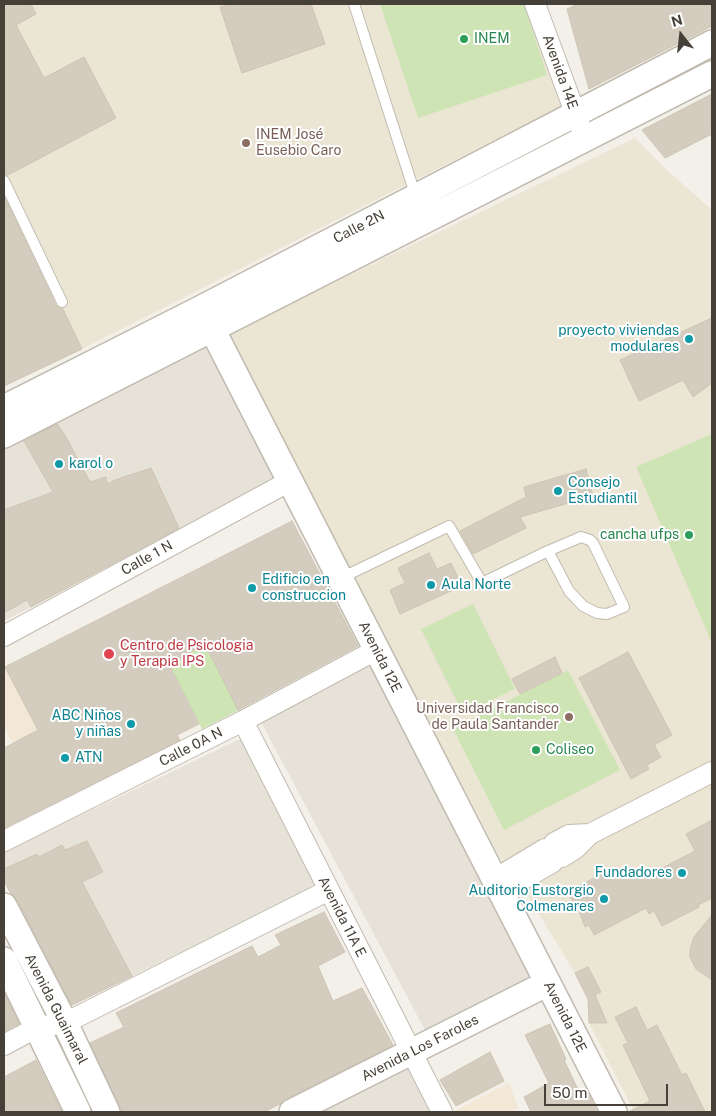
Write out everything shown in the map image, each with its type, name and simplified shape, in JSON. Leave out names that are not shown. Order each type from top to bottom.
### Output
[{"type":"street","name":"Avenida 14E","points":[[535,4],[586,140]]},
{"type":"street","name":"Calle 2N","points":[[4,434],[416,197],[702,48]]},
{"type":"street","points":[[702,48],[709,76]]},
{"type":"street","name":"Calle 2N","points":[[4,408],[206,319],[586,140],[709,76]]},
{"type":"street","name":"Avenida 12E","points":[[206,319],[614,1112]]},
{"type":"street","name":"Calle 1 N","points":[[4,636],[290,481]]},
{"type":"street","name":"Calle 0A N","points":[[4,841],[243,721],[376,650]]},
{"type":"street","name":"Avenida 11A E","points":[[243,721],[442,1112]]},
{"type":"street","points":[[498,886],[554,853],[576,848],[590,834],[712,772]]},
{"type":"street","points":[[4,1045],[38,1027],[65,1023],[329,890]]},
{"type":"street","name":"Avenida Guaimaral","points":[[4,906],[65,1023],[107,1112]]},
{"type":"street","name":"Avenida Guaimaral","points":[[4,960],[78,1112]]},
{"type":"street","name":"Avenida Los Faroles","points":[[292,1112],[414,1058],[551,990]]},
{"type":"street","name":"Avenida Los Faroles","points":[[323,1112],[414,1058]]},
{"type":"lane","points":[[354,4],[416,197]]},
{"type":"lane","points":[[4,181],[62,302]]},
{"type":"lane","points":[[340,579],[450,526],[482,583],[548,551],[581,537],[590,540],[624,607],[602,614],[591,611],[583,606],[569,590],[548,551]]},
{"type":"shaded area","name":"INEM José Eusebio Caro","points":[[4,4],[526,4],[565,104],[82,349],[4,182]]},
{"type":"shaded area","name":"Universidad Francisco de Paula Santander","points":[[635,138],[669,172],[712,210],[712,1112],[634,1112],[589,1023],[588,999],[575,973],[523,888],[503,863],[226,334]]},
{"type":"shaded area","points":[[208,340],[282,478],[4,621],[4,444]]},
{"type":"shaded area","points":[[375,658],[540,979],[427,1034],[260,720]]},
{"type":"shaded area","points":[[4,667],[38,730],[12,743],[4,726]]},
{"type":"shaded area","points":[[240,739],[322,884],[70,1006],[4,881],[4,852]]},
{"type":"shaded area","points":[[417,1065],[442,1112],[323,1112]]},
{"type":"shaded area","points":[[509,1083],[518,1108],[510,1112],[457,1112],[456,1110]]},
{"type":"green space","name":"INEM","points":[[380,4],[524,4],[547,75],[418,118]]},
{"type":"green space","name":"cancha ufps","points":[[712,434],[712,643],[636,467]]},
{"type":"green space","points":[[473,604],[515,689],[463,714],[421,629]]},
{"type":"green space","points":[[205,644],[239,710],[202,729],[169,664]]},
{"type":"green space","name":"Coliseo","points":[[568,670],[620,770],[504,830],[453,729]]},
{"type":"building","points":[[4,4],[31,4],[36,14],[16,25],[44,78],[84,57],[116,118],[8,175],[4,174]]},
{"type":"building","points":[[230,4],[311,4],[325,44],[242,73],[220,7]]},
{"type":"building","points":[[578,4],[712,4],[712,26],[589,89],[567,9]]},
{"type":"building","points":[[712,94],[712,134],[665,158],[642,130]]},
{"type":"building","points":[[4,196],[56,305],[63,309],[82,349],[4,386]]},
{"type":"building","name":"proyecto viviendas modulares","points":[[712,318],[712,383],[693,397],[683,380],[639,401],[620,360]]},
{"type":"building","points":[[57,424],[65,435],[90,482],[106,477],[107,484],[151,468],[179,528],[31,607],[27,600],[4,613],[4,510],[53,492],[24,441]]},
{"type":"building","points":[[586,469],[593,496],[520,517],[526,528],[473,554],[460,531],[526,497],[524,487]]},
{"type":"building","points":[[292,521],[358,646],[238,710],[205,644],[169,664],[199,724],[177,735],[180,740],[4,828],[4,748],[38,730],[5,667]]},
{"type":"building","name":"Aula Norte","points":[[429,553],[437,569],[451,563],[462,586],[400,614],[390,590],[405,583],[398,568]]},
{"type":"building","points":[[628,652],[672,735],[654,745],[661,757],[647,765],[649,769],[631,779],[579,678]]},
{"type":"building","points":[[555,657],[562,673],[520,694],[512,679]]},
{"type":"building","points":[[712,820],[712,898],[698,905],[699,907],[662,926],[654,911],[649,914],[646,908],[594,935],[589,925],[585,927],[579,911],[567,892],[602,874],[604,877],[621,868],[625,877],[637,871],[641,879],[695,851],[686,834]]},
{"type":"building","points":[[87,841],[103,872],[82,882],[132,976],[72,1005],[17,899],[11,894],[4,881],[4,869],[37,854],[39,857],[62,845],[65,850]]},
{"type":"building","points":[[324,912],[345,952],[318,966],[333,1001],[362,988],[393,1045],[264,1112],[122,1112],[90,1043],[124,1027],[116,1013],[252,946],[258,957],[281,945],[275,935]]},
{"type":"building","points":[[712,915],[712,980],[696,969],[690,957],[690,950],[694,937]]},
{"type":"building","points":[[588,967],[601,992],[595,995],[607,1023],[589,1023],[588,999],[575,973]]},
{"type":"building","points":[[4,992],[19,1024],[4,1032]]},
{"type":"building","points":[[636,1007],[647,1030],[657,1025],[682,1075],[686,1073],[705,1112],[628,1112],[650,1101],[623,1045],[628,1043],[615,1017]]},
{"type":"building","points":[[550,1024],[581,1096],[588,1093],[597,1112],[531,1112],[524,1097],[549,1083],[525,1035]]},
{"type":"building","points":[[490,1052],[504,1081],[456,1106],[440,1080]]},
{"type":"building","points":[[36,1060],[62,1112],[4,1112],[4,1077]]},
{"type":"place","name":"INEM","points":[[464,39]]},
{"type":"place","name":"INEM José Eusebio Caro","points":[[246,143]]},
{"type":"place","name":"proyecto viviendas modulares","points":[[689,339]]},
{"type":"place","name":"karol o","points":[[59,464]]},
{"type":"place","name":"Consejo Estudiantil","points":[[558,491]]},
{"type":"place","name":"cancha ufps","points":[[689,535]]},
{"type":"place","name":"Aula Norte","points":[[431,585]]},
{"type":"place","name":"Edificio en construccion","points":[[252,588]]},
{"type":"place","name":"Centro de Psicologia y Terapia IPS","points":[[109,654]]},
{"type":"place","name":"Universidad Francisco de Paula Santander","points":[[569,717]]},
{"type":"place","name":"ABC Niños y niñas","points":[[131,724]]},
{"type":"place","name":"Coliseo","points":[[536,750]]},
{"type":"place","name":"ATN","points":[[65,758]]},
{"type":"place","name":"Fundadores","points":[[682,873]]},
{"type":"place","name":"Auditorio Eustorgio Colmenares","points":[[604,899]]}]
